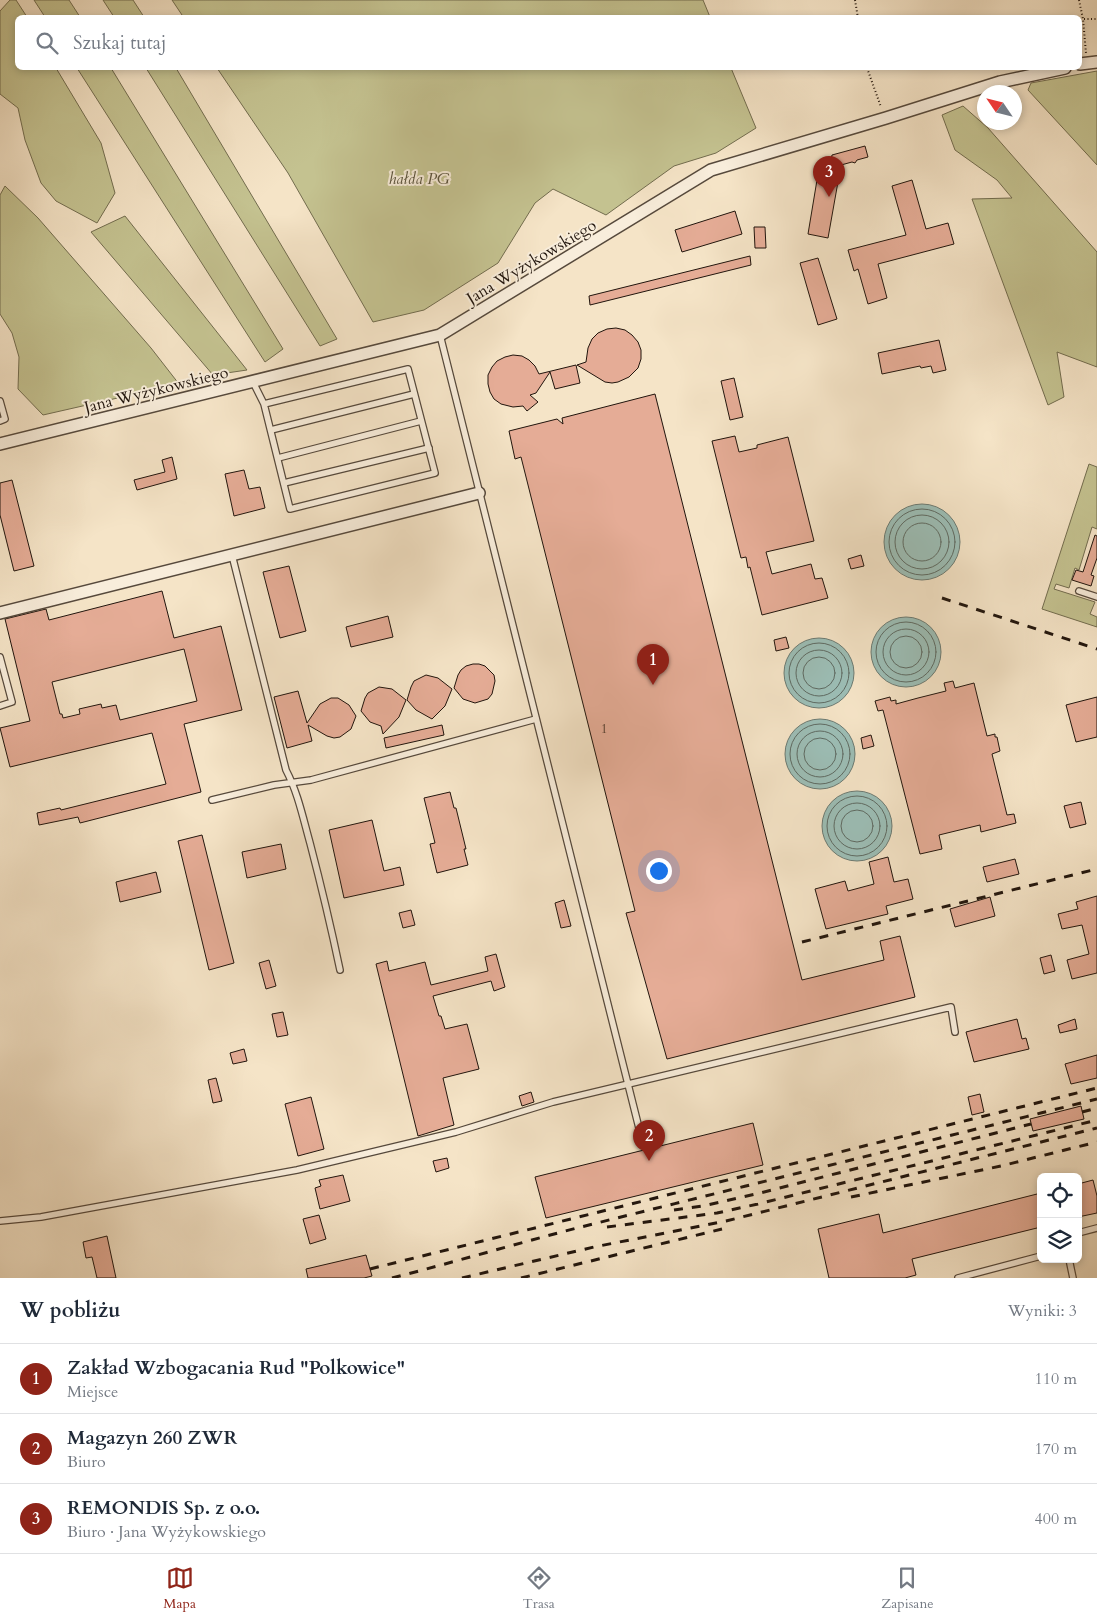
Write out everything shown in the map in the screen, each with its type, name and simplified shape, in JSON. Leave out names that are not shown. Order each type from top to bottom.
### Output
[{"type":"street","name":"Jana Wyżykowskiego","points":[[0,444],[440,335],[711,170],[1000,82],[1056,70]]},
{"type":"street","points":[[0,613],[479,493]]},
{"type":"lane","points":[[440,335],[640,1132]]},
{"type":"lane","points":[[254,382],[264,404],[290,509],[435,473],[408,369],[264,404]]},
{"type":"lane","points":[[271,430],[414,394]]},
{"type":"lane","points":[[0,401],[5,419],[0,421]]},
{"type":"lane","points":[[278,458],[422,421]]},
{"type":"lane","points":[[284,483],[428,448]]},
{"type":"lane","points":[[232,556],[286,770],[293,783],[299,802],[322,887],[340,970]]},
{"type":"lane","points":[[1079,591],[1097,597]]},
{"type":"lane","points":[[0,657],[12,702],[0,706]]},
{"type":"lane","points":[[212,800],[274,785],[312,780],[536,719]]},
{"type":"lane","points":[[0,1221],[41,1217],[297,1170],[456,1132],[553,1102],[951,1007],[955,1032]]},
{"type":"lane","points":[[1082,1232],[1097,1228]]},
{"type":"lane","points":[[958,1278],[1037,1257]]},
{"type":"lane","points":[[1070,1263],[1073,1278]]},
{"type":"path","points":[[855,0],[858,15]]},
{"type":"path","points":[[1079,0],[1088,63]]},
{"type":"path","points":[[1083,19],[1097,18]]},
{"type":"path","points":[[868,70],[886,118]]},
{"type":"green space","points":[[10,0],[16,0],[26,15],[15,15],[15,70],[57,70],[101,143],[115,193],[97,223],[56,201],[41,183],[25,140],[18,108],[0,94],[0,11]]},
{"type":"green space","points":[[34,0],[69,0],[79,15],[44,15]]},
{"type":"green space","points":[[103,0],[133,0],[143,15],[113,15]]},
{"type":"green space","points":[[172,0],[703,0],[709,15],[182,15]]},
{"type":"green space","points":[[78,70],[112,70],[283,349],[265,362]]},
{"type":"green space","points":[[147,70],[177,70],[337,339],[320,346]]},
{"type":"green space","name":"hałda PG","points":[[218,70],[732,70],[756,128],[716,153],[674,166],[606,215],[553,189],[535,203],[498,263],[424,310],[373,322],[288,173]]},
{"type":"green space","points":[[1097,71],[1097,165],[1028,90],[1031,83]]},
{"type":"green space","points":[[963,106],[977,118],[977,130],[990,130],[1097,252],[1097,367],[1057,352],[1064,397],[1048,405],[972,199],[1012,198],[997,180],[955,150],[942,115]]},
{"type":"green space","points":[[5,186],[38,218],[151,348],[179,384],[43,415],[18,389],[19,357],[12,333],[0,314],[0,195]]},
{"type":"green space","points":[[125,216],[247,370],[213,375],[91,232]]},
{"type":"green space","points":[[1089,464],[1097,467],[1097,529],[1092,527],[1079,570],[1075,568],[1069,588],[1056,584],[1054,589],[1095,602],[1090,614],[1097,617],[1097,627],[1042,609]]},
{"type":"water","points":[[922,504],[936,507],[949,515],[957,528],[960,542],[957,556],[949,569],[936,577],[922,580],[908,577],[895,569],[887,556],[884,542],[887,528],[895,515],[908,507]]},
{"type":"water","points":[[906,617],[919,620],[931,627],[938,639],[941,652],[938,665],[931,677],[919,684],[906,687],[893,684],[881,677],[874,665],[871,652],[874,639],[881,627],[893,620]]},
{"type":"water","points":[[819,638],[832,641],[844,648],[851,660],[854,673],[851,686],[844,698],[832,705],[819,708],[806,705],[794,698],[787,686],[784,673],[787,660],[794,648],[806,641]]},
{"type":"water","points":[[820,719],[833,722],[845,729],[852,741],[855,754],[852,767],[845,779],[833,786],[820,789],[807,786],[795,779],[788,767],[785,754],[788,741],[795,729],[807,722]]},
{"type":"water","points":[[857,791],[870,794],[882,801],[889,813],[892,826],[889,839],[882,851],[870,858],[857,861],[844,858],[832,851],[825,839],[822,826],[825,813],[832,801],[844,794]]},
{"type":"building","points":[[865,146],[868,157],[857,160],[855,163],[841,165],[828,238],[808,234],[820,162],[830,164],[832,155]]},
{"type":"building","points":[[912,180],[926,229],[948,223],[954,244],[878,264],[887,298],[868,304],[858,269],[854,271],[848,250],[906,235],[892,186]]},
{"type":"building","points":[[735,211],[742,234],[682,252],[675,230]]},
{"type":"building","points":[[754,227],[765,227],[766,248],[755,248]]},
{"type":"building","points":[[750,256],[751,265],[590,305],[589,296]]},
{"type":"building","points":[[818,258],[837,319],[818,325],[800,263]]},
{"type":"building","points":[[616,328],[625,330],[638,342],[641,350],[641,359],[638,368],[629,377],[612,383],[605,382],[577,365],[586,362],[588,348],[592,339],[598,333]]},
{"type":"building","points":[[939,340],[946,370],[933,373],[931,366],[921,368],[920,366],[882,374],[878,353]]},
{"type":"building","points":[[513,355],[522,356],[529,360],[539,374],[576,365],[580,383],[555,389],[550,372],[536,393],[530,395],[538,402],[527,411],[523,406],[513,407],[501,404],[494,399],[490,392],[488,375],[497,361]]},
{"type":"building","points":[[734,378],[743,417],[730,420],[721,381]]},
{"type":"building","points":[[655,394],[802,980],[884,960],[880,941],[900,936],[915,997],[667,1059],[626,913],[635,911],[521,457],[515,459],[509,431],[557,419],[563,424],[562,418]]},
{"type":"building","points":[[735,436],[739,452],[788,437],[814,541],[766,552],[772,574],[811,564],[815,579],[822,578],[828,598],[762,615],[750,567],[748,568],[746,557],[741,558],[712,441]]},
{"type":"building","points":[[172,457],[177,479],[137,490],[134,480],[165,472],[162,460]]},
{"type":"building","points":[[244,470],[249,489],[260,487],[265,508],[234,516],[225,474]]},
{"type":"building","points":[[12,480],[34,566],[14,571],[0,515],[0,483]]},
{"type":"building","points":[[1095,535],[1097,536],[1097,558],[1091,575],[1094,576],[1091,586],[1072,580],[1076,570],[1083,572]]},
{"type":"building","points":[[861,555],[864,566],[851,569],[848,559]]},
{"type":"building","points":[[289,566],[306,631],[280,638],[263,572]]},
{"type":"building","points":[[162,591],[174,638],[221,626],[242,710],[184,724],[201,792],[80,823],[78,817],[39,825],[37,813],[60,808],[61,810],[166,784],[152,733],[10,767],[0,728],[30,721],[5,619],[46,609],[49,620]],"holes":[[[184,649],[197,701],[120,720],[116,705],[102,708],[101,704],[79,709],[80,714],[63,718],[62,714],[60,714],[52,682]]]},
{"type":"building","points":[[388,616],[393,637],[351,647],[346,627]]},
{"type":"building","points":[[786,637],[789,648],[776,651],[774,640]]},
{"type":"building","points":[[473,664],[485,666],[494,675],[495,681],[492,694],[488,699],[475,703],[463,699],[454,688],[461,670]]},
{"type":"building","points":[[426,675],[438,678],[452,689],[445,706],[432,719],[416,710],[407,700],[414,681]]},
{"type":"building","points":[[953,681],[955,688],[974,683],[987,736],[995,734],[995,737],[997,737],[1000,751],[992,754],[1007,815],[1014,814],[1016,823],[981,832],[980,825],[939,835],[942,849],[920,854],[883,710],[878,711],[875,701],[890,697],[891,701],[896,700],[896,704],[946,691],[944,683]]},
{"type":"building","points":[[379,687],[392,689],[406,700],[399,717],[383,734],[381,726],[370,722],[361,711],[368,693]]},
{"type":"building","points":[[298,691],[307,723],[320,704],[331,698],[338,698],[349,705],[356,716],[351,729],[340,737],[334,738],[308,725],[312,741],[287,748],[274,697]]},
{"type":"building","points":[[1097,697],[1097,737],[1076,742],[1066,705]]},
{"type":"building","points":[[442,725],[444,735],[386,748],[384,738]]},
{"type":"building","points":[[871,735],[874,746],[863,749],[861,738]]},
{"type":"building","points":[[450,792],[454,808],[456,808],[468,865],[437,873],[430,844],[435,843],[424,798]]},
{"type":"building","points":[[1081,802],[1086,824],[1070,828],[1064,806]]},
{"type":"building","points":[[372,820],[384,871],[400,867],[404,885],[344,898],[329,830]]},
{"type":"building","points":[[202,835],[234,963],[209,970],[178,841]]},
{"type":"building","points":[[281,844],[286,869],[247,878],[242,852]]},
{"type":"building","points":[[888,857],[894,882],[908,879],[913,899],[886,906],[888,914],[826,929],[815,889],[845,881],[848,891],[874,884],[869,862]]},
{"type":"building","points":[[1015,859],[1019,874],[987,882],[983,867]]},
{"type":"building","points":[[156,872],[161,892],[120,902],[116,882]]},
{"type":"building","points":[[1097,896],[1097,973],[1072,979],[1067,960],[1089,954],[1082,925],[1062,929],[1058,914],[1078,909],[1076,902]]},
{"type":"building","points":[[990,897],[995,916],[955,927],[950,909]]},
{"type":"building","points":[[564,900],[571,926],[561,928],[555,903]]},
{"type":"building","points":[[411,910],[415,925],[403,928],[399,913]]},
{"type":"building","points":[[496,954],[505,987],[494,991],[491,981],[433,996],[445,1029],[467,1024],[479,1069],[443,1078],[454,1125],[418,1136],[376,964],[387,961],[389,971],[425,962],[431,985],[488,971],[485,957]]},
{"type":"building","points":[[1051,955],[1055,971],[1044,974],[1040,958]]},
{"type":"building","points":[[269,960],[276,986],[266,989],[259,963]]},
{"type":"building","points":[[283,1012],[288,1035],[277,1037],[272,1014]]},
{"type":"building","points":[[1017,1019],[1022,1039],[1026,1038],[1029,1049],[974,1062],[966,1032]]},
{"type":"building","points":[[1075,1019],[1077,1029],[1060,1033],[1058,1025]]},
{"type":"building","points":[[244,1049],[247,1061],[233,1064],[230,1053]]},
{"type":"building","points":[[1097,1055],[1097,1078],[1071,1084],[1065,1064]]},
{"type":"building","points":[[216,1078],[222,1101],[213,1103],[208,1080]]},
{"type":"building","points":[[531,1092],[534,1102],[522,1106],[519,1096]]},
{"type":"building","points":[[980,1094],[984,1112],[972,1115],[968,1097]]},
{"type":"building","points":[[311,1097],[324,1149],[298,1156],[285,1104]]},
{"type":"building","points":[[1081,1106],[1084,1119],[1033,1131],[1030,1119]]},
{"type":"building","points":[[753,1123],[763,1165],[546,1218],[535,1177]]},
{"type":"building","points":[[447,1158],[449,1168],[436,1172],[433,1161]]},
{"type":"building","points":[[343,1175],[350,1201],[320,1209],[315,1188],[321,1186],[319,1180]]},
{"type":"building","points":[[1093,1180],[1097,1196],[1097,1213],[1082,1216],[1082,1183]]},
{"type":"building","points":[[1037,1194],[1037,1228],[912,1259],[916,1275],[905,1278],[829,1278],[818,1229],[879,1214],[883,1233]]},
{"type":"building","points":[[319,1215],[326,1239],[310,1244],[303,1219]]},
{"type":"building","points":[[107,1236],[116,1278],[97,1278],[92,1257],[86,1258],[83,1242]]},
{"type":"building","points":[[366,1255],[372,1276],[364,1278],[308,1278],[306,1269]]},
{"type":"railway","points":[[942,598],[1097,649]]},
{"type":"railway","points":[[802,942],[1097,869]]},
{"type":"railway","points":[[370,1269],[1097,1088]]},
{"type":"railway","points":[[392,1278],[581,1227],[1097,1099]]},
{"type":"railway","points":[[1082,1112],[1097,1108]]},
{"type":"railway","points":[[607,1227],[717,1213],[1097,1120]]},
{"type":"railway","points":[[674,1210],[703,1206],[756,1194],[1031,1124]]},
{"type":"railway","points":[[462,1278],[594,1247],[726,1221],[1097,1128]]},
{"type":"railway","points":[[851,1197],[1001,1166],[1097,1142]]},
{"type":"railway","points":[[521,1278],[722,1229]]},
{"type":"place","name":"REMONDIS Sp. z o.o.","points":[[829,197]]},
{"type":"place","name":"Zakład Wzbogacania Rud \"Polkowice\"","points":[[653,685]]},
{"type":"place","name":"Magazyn 260 ZWR","points":[[649,1161]]}]
